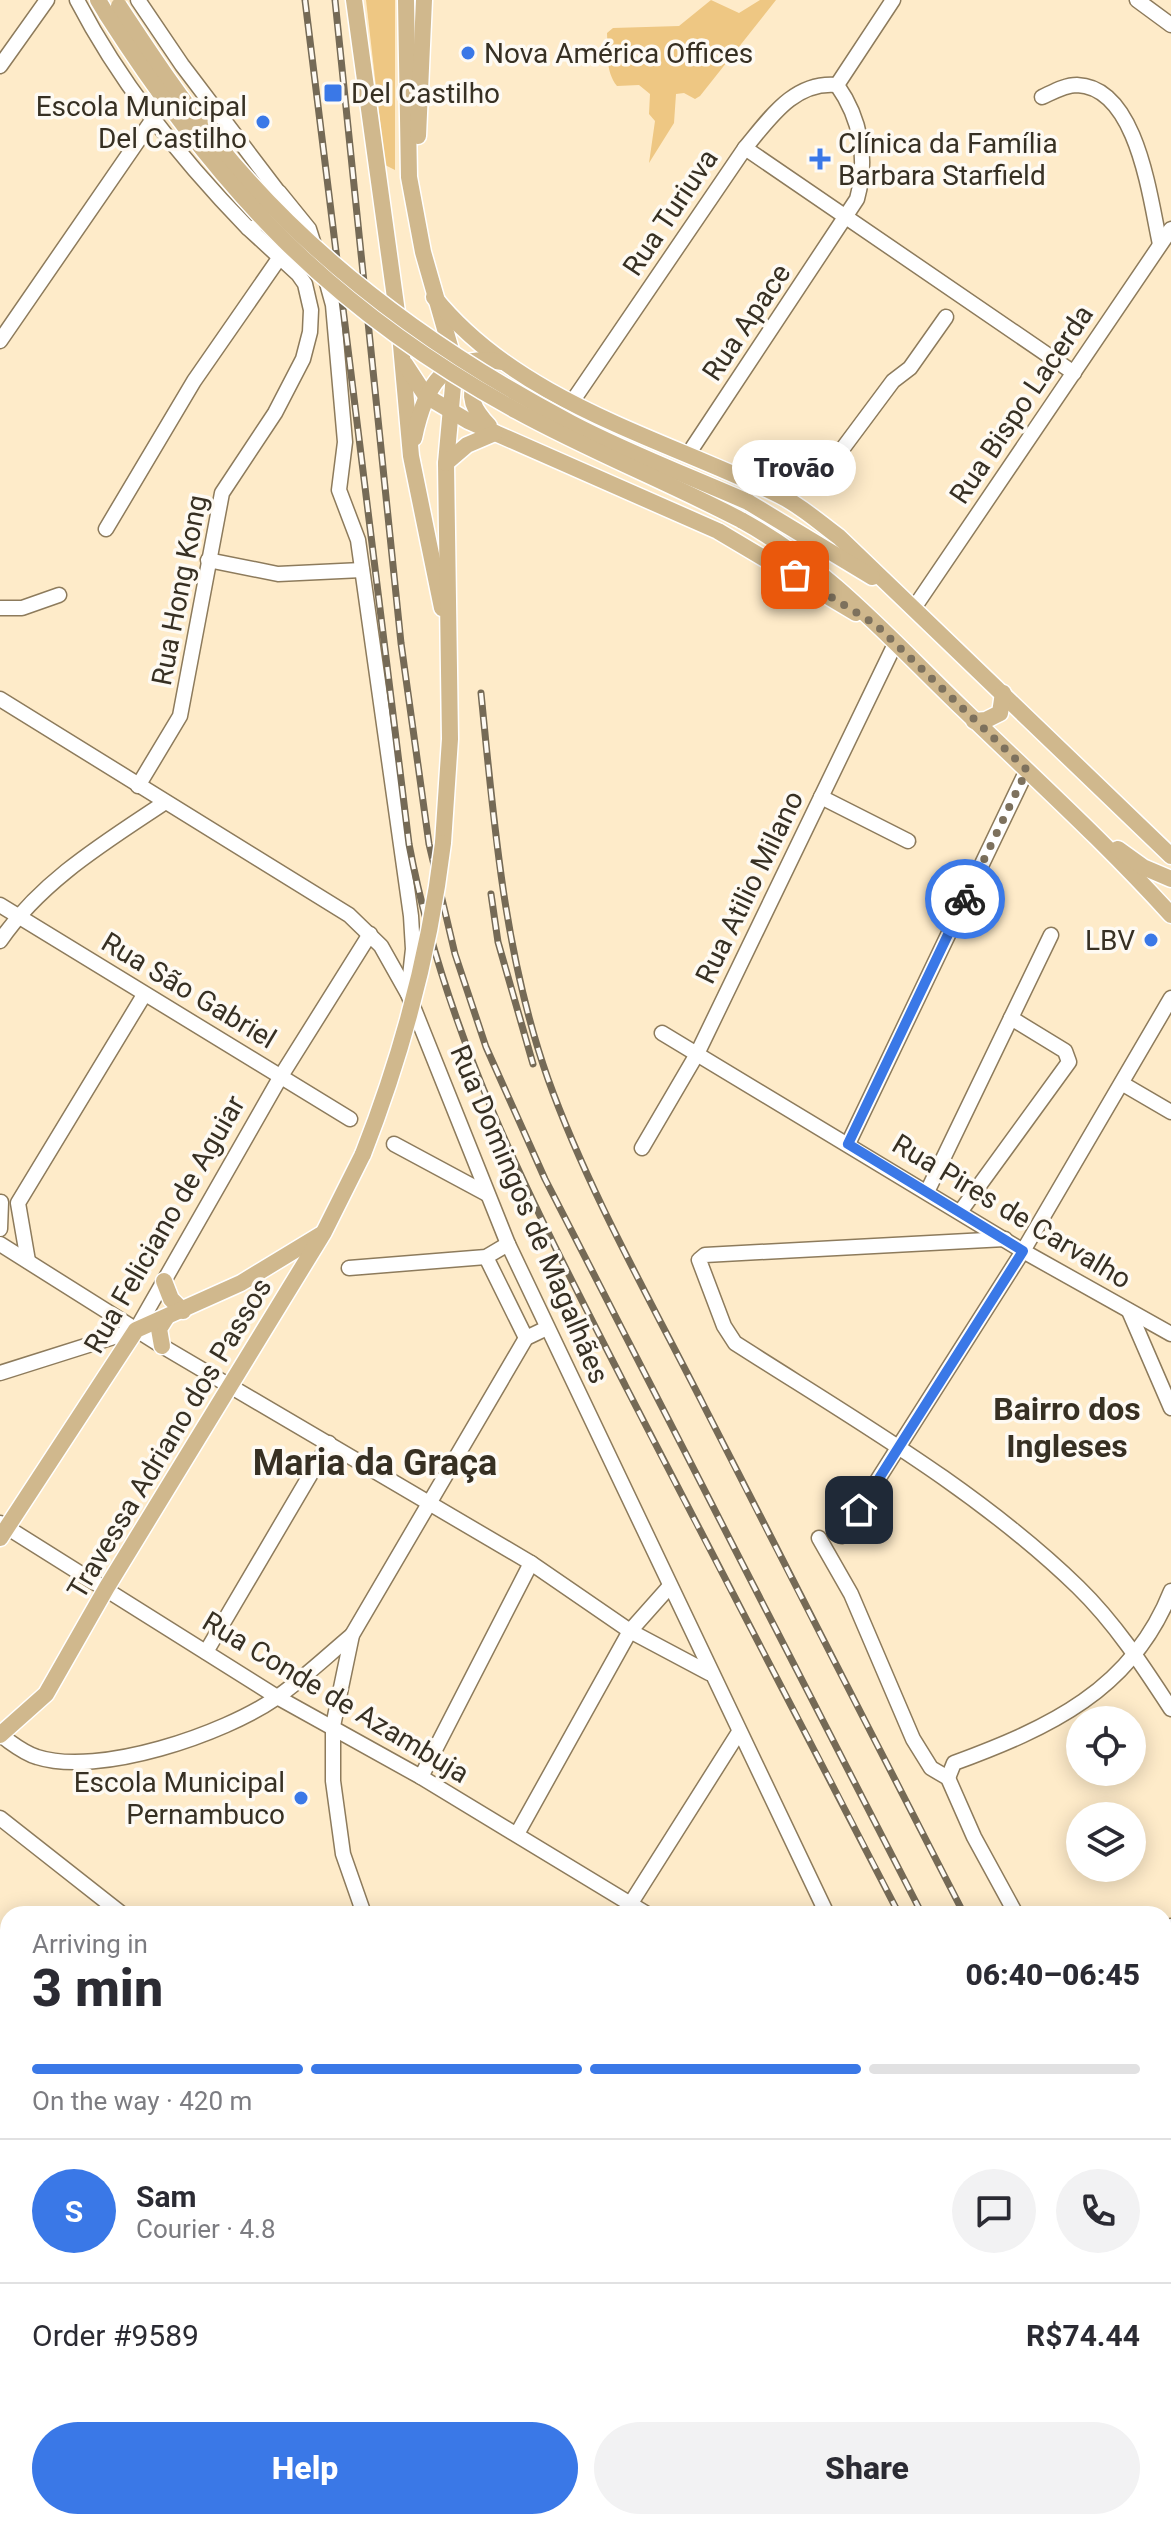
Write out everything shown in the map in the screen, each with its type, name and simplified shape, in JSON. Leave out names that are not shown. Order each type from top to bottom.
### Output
[{"type":"main road","points":[[354,0],[400,334],[411,456],[427,544],[449,632]]},
{"type":"main road","points":[[400,334],[420,357],[427,358],[436,353],[439,339],[434,297],[409,177],[406,0]]},
{"type":"main road","points":[[409,177],[422,98],[424,0]]},
{"type":"main road","points":[[110,5],[216,144],[255,188],[298,233],[379,303],[440,347],[573,424],[748,502],[887,586]]},
{"type":"main road","points":[[110,5],[160,95],[218,172],[285,243],[352,303],[444,368],[517,411],[741,520],[786,546],[835,583],[974,721],[1059,799],[1143,867],[1171,879]]},
{"type":"main road","points":[[434,297],[464,331],[505,362],[572,402],[781,496],[839,537],[1171,856]]},
{"type":"main road","points":[[434,297],[455,364],[446,463],[449,632]]},
{"type":"main road","points":[[402,356],[426,396],[451,411],[718,531],[875,624]]},
{"type":"main road","points":[[411,456],[426,396],[438,379],[455,364],[488,359],[505,362]]},
{"type":"main road","points":[[495,433],[477,413],[472,387],[481,371],[505,362]]},
{"type":"main road","points":[[446,463],[467,445],[495,433]]},
{"type":"main road","name":"Travessa Adriano dos Passos","points":[[0,1735],[46,1694],[107,1587],[324,1232],[363,1154],[406,1037],[433,927],[448,794],[449,632]]},
{"type":"main road","points":[[974,721],[986,720],[1000,713],[1003,693]]},
{"type":"main road","points":[[1059,799],[1171,915]]},
{"type":"main road","points":[[136,1330],[183,1311],[275,1265],[324,1232]]},
{"type":"main road","points":[[164,1281],[171,1299],[183,1311]]},
{"type":"main road","points":[[162,1346],[159,1329],[166,1318]]},
{"type":"main road","name":"Rua Feliciano de Aguiar","points":[[2,1530],[136,1330]]},
{"type":"street","points":[[0,66],[47,0]]},
{"type":"street","points":[[77,0],[100,44],[153,119],[208,187],[298,274],[315,261],[316,246]]},
{"type":"street","points":[[138,0],[191,78],[305,223],[316,246],[333,305],[345,442],[339,490],[358,540],[411,916],[413,949],[408,994]]},
{"type":"street","points":[[837,85],[893,0]]},
{"type":"street","points":[[1137,0],[1171,25]]},
{"type":"street","name":"Rua Turiuva","points":[[572,402],[745,148],[793,96],[807,87],[837,85]]},
{"type":"street","name":"Rua Apace","points":[[689,453],[847,220],[857,199],[863,163],[856,120],[837,85]]},
{"type":"street","points":[[1042,97],[1067,86],[1080,85],[1098,91],[1115,105],[1137,145],[1160,244]]},
{"type":"street","points":[[0,341],[153,119]]},
{"type":"street","points":[[745,148],[1074,373]]},
{"type":"street","points":[[248,228],[261,228],[279,218],[282,212],[276,189]]},
{"type":"street","name":"Rua Bispo Lacerda","points":[[914,608],[1171,229]]},
{"type":"street","points":[[106,529],[194,381],[280,257]]},
{"type":"street","name":"Rua Hong Kong","points":[[138,786],[180,716],[222,493],[275,413],[303,359],[311,310],[298,274]]},
{"type":"street","points":[[781,496],[791,486],[820,479],[893,381],[910,368],[946,317]]},
{"type":"street","points":[[208,560],[278,574],[362,570]]},
{"type":"street","points":[[0,608],[22,608],[59,595]]},
{"type":"street","name":"Rua Atilio Milano","points":[[642,1148],[697,1054],[895,644]]},
{"type":"street","name":"Rua Domingos de Magalhães","points":[[2,704],[349,915],[370,934],[392,962],[408,994],[508,1244],[709,1673],[823,1906]]},
{"type":"street","points":[[848,1144],[1027,770]]},
{"type":"street","points":[[821,797],[908,841]]},
{"type":"street","points":[[0,941],[17,915],[65,871],[164,803]]},
{"type":"street","name":"Rua São Gabriel","points":[[0,905],[350,1119]]},
{"type":"street","name":"Rua Feliciano de Aguiar","points":[[136,1330],[281,1076],[370,934]]},
{"type":"street","points":[[927,1192],[1051,935]]},
{"type":"street","points":[[28,1261],[17,1209],[144,995]]},
{"type":"street","points":[[842,1536],[1023,1251],[1171,998]]},
{"type":"street","points":[[960,1212],[1069,1062],[1065,1051],[1011,1018]]},
{"type":"street","name":"Rua Pires de Carvalho","points":[[662,1033],[1023,1251],[1171,1334]]},
{"type":"street","points":[[1123,1084],[1171,1112]]},
{"type":"street","points":[[394,1144],[487,1194]]},
{"type":"street","points":[[0,1229],[0,1202],[17,1209]]},
{"type":"street","points":[[1005,1239],[705,1255],[699,1260],[724,1326],[735,1343],[896,1447],[1019,1534],[1080,1589],[1135,1656],[1171,1709]]},
{"type":"street","points":[[0,1244],[162,1346],[531,1563],[630,1631],[709,1673]]},
{"type":"street","points":[[349,1268],[486,1257],[508,1244]]},
{"type":"street","points":[[486,1257],[526,1338]]},
{"type":"street","points":[[1129,1311],[1171,1408]]},
{"type":"street","points":[[361,1906],[343,1854],[335,1815],[333,1726],[352,1635],[526,1338],[547,1328]]},
{"type":"street","points":[[0,1373],[136,1330]]},
{"type":"street","points":[[206,1652],[329,1443]]},
{"type":"street","name":"Rua Conde de Azambuja","points":[[2,1530],[107,1587],[277,1697],[333,1726],[517,1834],[620,1906]]},
{"type":"street","points":[[819,1538],[851,1594],[913,1739],[931,1768],[948,1778],[974,1837],[1012,1906]]},
{"type":"street","points":[[421,1777],[531,1563]]},
{"type":"street","points":[[517,1834],[630,1631],[670,1586]]},
{"type":"street","points":[[913,1739],[934,1759],[954,1763],[1047,1726],[1091,1698],[1135,1656],[1171,1591]]},
{"type":"street","points":[[0,1735],[39,1758],[117,1759],[218,1729],[277,1697],[352,1635]]},
{"type":"street","points":[[629,1906],[739,1732]]},
{"type":"street","points":[[948,1778],[954,1763]]},
{"type":"street","points":[[0,1818],[112,1906]]},
{"type":"shaded area","points":[[366,0],[395,0],[395,170],[385,165]]},
{"type":"shaded area","points":[[711,0],[739,13],[760,0],[776,0],[700,96],[695,99],[684,93],[676,94],[674,123],[649,163],[655,121],[649,114],[650,94],[639,85],[617,86],[609,67],[607,33],[613,28],[679,26]]},
{"type":"railway","points":[[305,0],[409,844],[425,916],[446,986],[498,1123],[560,1256],[895,1906]]},
{"type":"railway","points":[[335,0],[401,643],[429,844],[455,954],[486,1047],[545,1179],[918,1906]]},
{"type":"railway","points":[[481,693],[496,839],[511,936],[533,1032],[564,1120],[620,1243],[960,1906]]},
{"type":"railway","points":[[491,894],[498,942],[533,1064]]},
{"type":"way so far","points":[[795,575],[875,624],[1027,770],[965,899]]},
{"type":"place","name":"Nova América Offices","points":[[468,53]]},
{"type":"place","name":"Del Castilho","points":[[333,93]]},
{"type":"place","name":"Escola Municipal Del Castilho","points":[[263,122]]},
{"type":"place","name":"Clínica da Família Barbara Starfield","points":[[820,159]]},
{"type":"place","name":"Trovão","points":[[795,575]]},
{"type":"place","name":"LBV","points":[[1151,940]]},
{"type":"place","name":"Escola Municipal Pernambuco","points":[[301,1798]]},
{"type":"district","name":"Bairro dos Ingleses","points":[[1067,1428]]},
{"type":"district","name":"Maria da Graça","points":[[375,1462]]},
{"type":"route","points":[[859,1510],[896,1447],[1023,1251],[848,1144],[965,899]]}]
